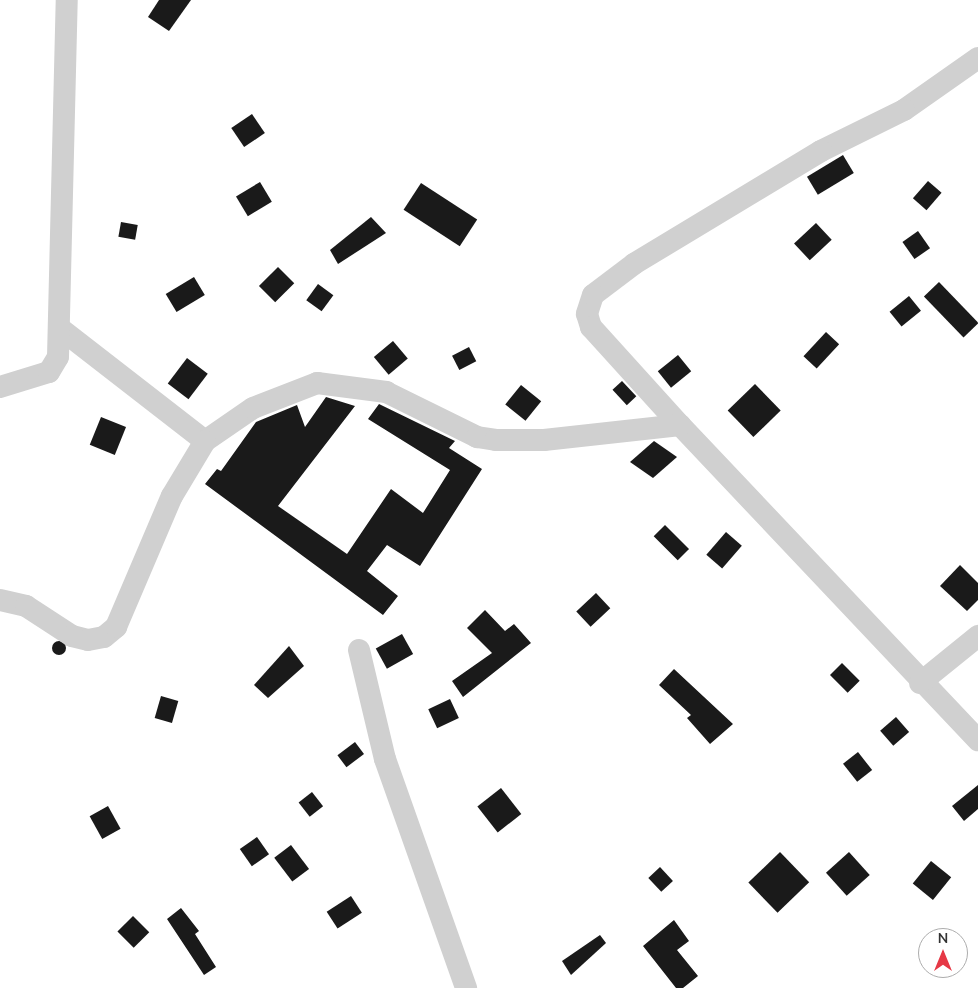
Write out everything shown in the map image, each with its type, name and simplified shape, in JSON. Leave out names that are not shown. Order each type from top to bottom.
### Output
[{"type":"street","points":[[0,387],[49,372],[58,357],[62,330],[67,0]]},
{"type":"street","points":[[978,58],[904,110],[820,151],[634,264],[593,295],[587,314],[591,327],[680,425],[920,683],[978,740]]},
{"type":"street","points":[[62,330],[205,441]]},
{"type":"street","points":[[0,600],[26,606],[72,636],[88,640],[104,637],[116,627],[176,488],[205,441],[253,408],[317,383],[386,392],[477,437],[496,440],[544,440],[680,425]]},
{"type":"street","points":[[920,683],[978,636]]},
{"type":"street","points":[[359,650],[385,759],[466,988]]},
{"type":"building","points":[[159,0],[191,0],[169,31],[148,17]]},
{"type":"building","points":[[252,114],[265,133],[244,147],[231,128]]},
{"type":"building","points":[[843,155],[854,173],[818,195],[807,177]]},
{"type":"building","points":[[928,181],[942,193],[926,210],[913,198]]},
{"type":"building","points":[[260,182],[272,202],[248,216],[236,196]]},
{"type":"building","points":[[421,183],[477,219],[460,246],[404,210]]},
{"type":"building","points":[[371,217],[386,233],[338,264],[330,250]]},
{"type":"building","points":[[121,222],[138,225],[135,240],[118,237]]},
{"type":"building","points":[[816,223],[832,240],[810,260],[794,243]]},
{"type":"building","points":[[918,231],[930,248],[914,259],[902,242]]},
{"type":"building","points":[[278,267],[294,283],[275,302],[259,286]]},
{"type":"building","points":[[194,277],[205,295],[177,312],[166,294]]},
{"type":"building","points":[[939,282],[978,322],[963,338],[924,297]]},
{"type":"building","points":[[318,284],[333,295],[322,311],[306,300]]},
{"type":"building","points":[[909,296],[921,311],[902,326],[890,312]]},
{"type":"building","points":[[826,332],[839,344],[817,368],[803,356]]},
{"type":"building","points":[[393,341],[408,359],[389,375],[374,357]]},
{"type":"building","points":[[469,347],[476,361],[459,370],[452,356]]},
{"type":"building","points":[[678,355],[691,371],[671,388],[658,371]]},
{"type":"building","points":[[187,358],[208,374],[189,399],[168,384]]},
{"type":"building","points":[[622,381],[636,396],[627,405],[612,390]]},
{"type":"building","points":[[755,384],[781,411],[753,437],[728,410]]},
{"type":"building","points":[[521,385],[541,401],[525,421],[505,404]]},
{"type":"building","points":[[326,397],[355,406],[278,506],[347,554],[391,489],[423,513],[450,470],[368,419],[379,404],[455,441],[449,448],[482,469],[420,566],[387,545],[367,571],[398,596],[383,615],[205,484],[217,469],[221,471],[256,422],[297,405],[305,427]]},
{"type":"building","points":[[101,417],[126,427],[115,455],[90,445]]},
{"type":"building","points":[[654,441],[677,457],[653,478],[630,462]]},
{"type":"building","points":[[665,525],[689,549],[678,560],[654,536]]},
{"type":"building","points":[[726,532],[742,546],[722,568],[706,555]]},
{"type":"building","points":[[960,565],[978,583],[978,600],[967,611],[940,586]]},
{"type":"building","points":[[596,593],[610,608],[591,627],[576,611]]},
{"type":"building","points":[[485,610],[505,631],[514,624],[531,643],[463,697],[452,681],[492,653],[467,628]]},
{"type":"building","points":[[402,634],[413,654],[387,669],[376,649]]},
{"type":"building","points":[[59,641],[64,643],[66,648],[64,653],[59,655],[54,653],[52,648],[54,643]]},
{"type":"building","points":[[289,646],[304,666],[268,698],[254,685]]},
{"type":"building","points":[[842,663],[860,681],[848,693],[830,675]]},
{"type":"building","points":[[674,669],[733,724],[710,744],[687,718],[691,715],[659,685]]},
{"type":"building","points":[[161,696],[178,701],[172,723],[155,718]]},
{"type":"building","points":[[450,699],[459,718],[437,728],[428,709]]},
{"type":"building","points":[[896,717],[909,732],[893,746],[880,731]]},
{"type":"building","points":[[355,742],[364,754],[346,767],[337,755]]},
{"type":"building","points":[[858,752],[872,770],[857,782],[843,764]]},
{"type":"building","points":[[978,785],[978,809],[964,821],[952,806]]},
{"type":"building","points":[[501,788],[521,814],[498,832],[477,806]]},
{"type":"building","points":[[312,792],[323,806],[310,817],[299,802]]},
{"type":"building","points":[[108,806],[121,829],[102,839],[90,816]]},
{"type":"building","points":[[257,837],[269,854],[252,866],[240,849]]},
{"type":"building","points":[[291,845],[309,869],[292,882],[274,858]]},
{"type":"building","points":[[780,852],[809,882],[778,913],[748,883]]},
{"type":"building","points":[[849,852],[870,875],[847,896],[826,873]]},
{"type":"building","points":[[931,861],[951,877],[933,900],[913,884]]},
{"type":"building","points":[[660,867],[673,881],[661,892],[648,878]]},
{"type":"building","points":[[351,896],[362,913],[338,929],[327,912]]},
{"type":"building","points":[[181,908],[199,931],[195,934],[216,967],[204,975],[167,919]]},
{"type":"building","points":[[133,916],[149,932],[134,948],[117,932]]},
{"type":"building","points":[[674,920],[689,941],[677,950],[698,976],[683,988],[676,988],[643,946]]},
{"type":"building","points":[[600,935],[606,943],[571,975],[562,961]]}]
